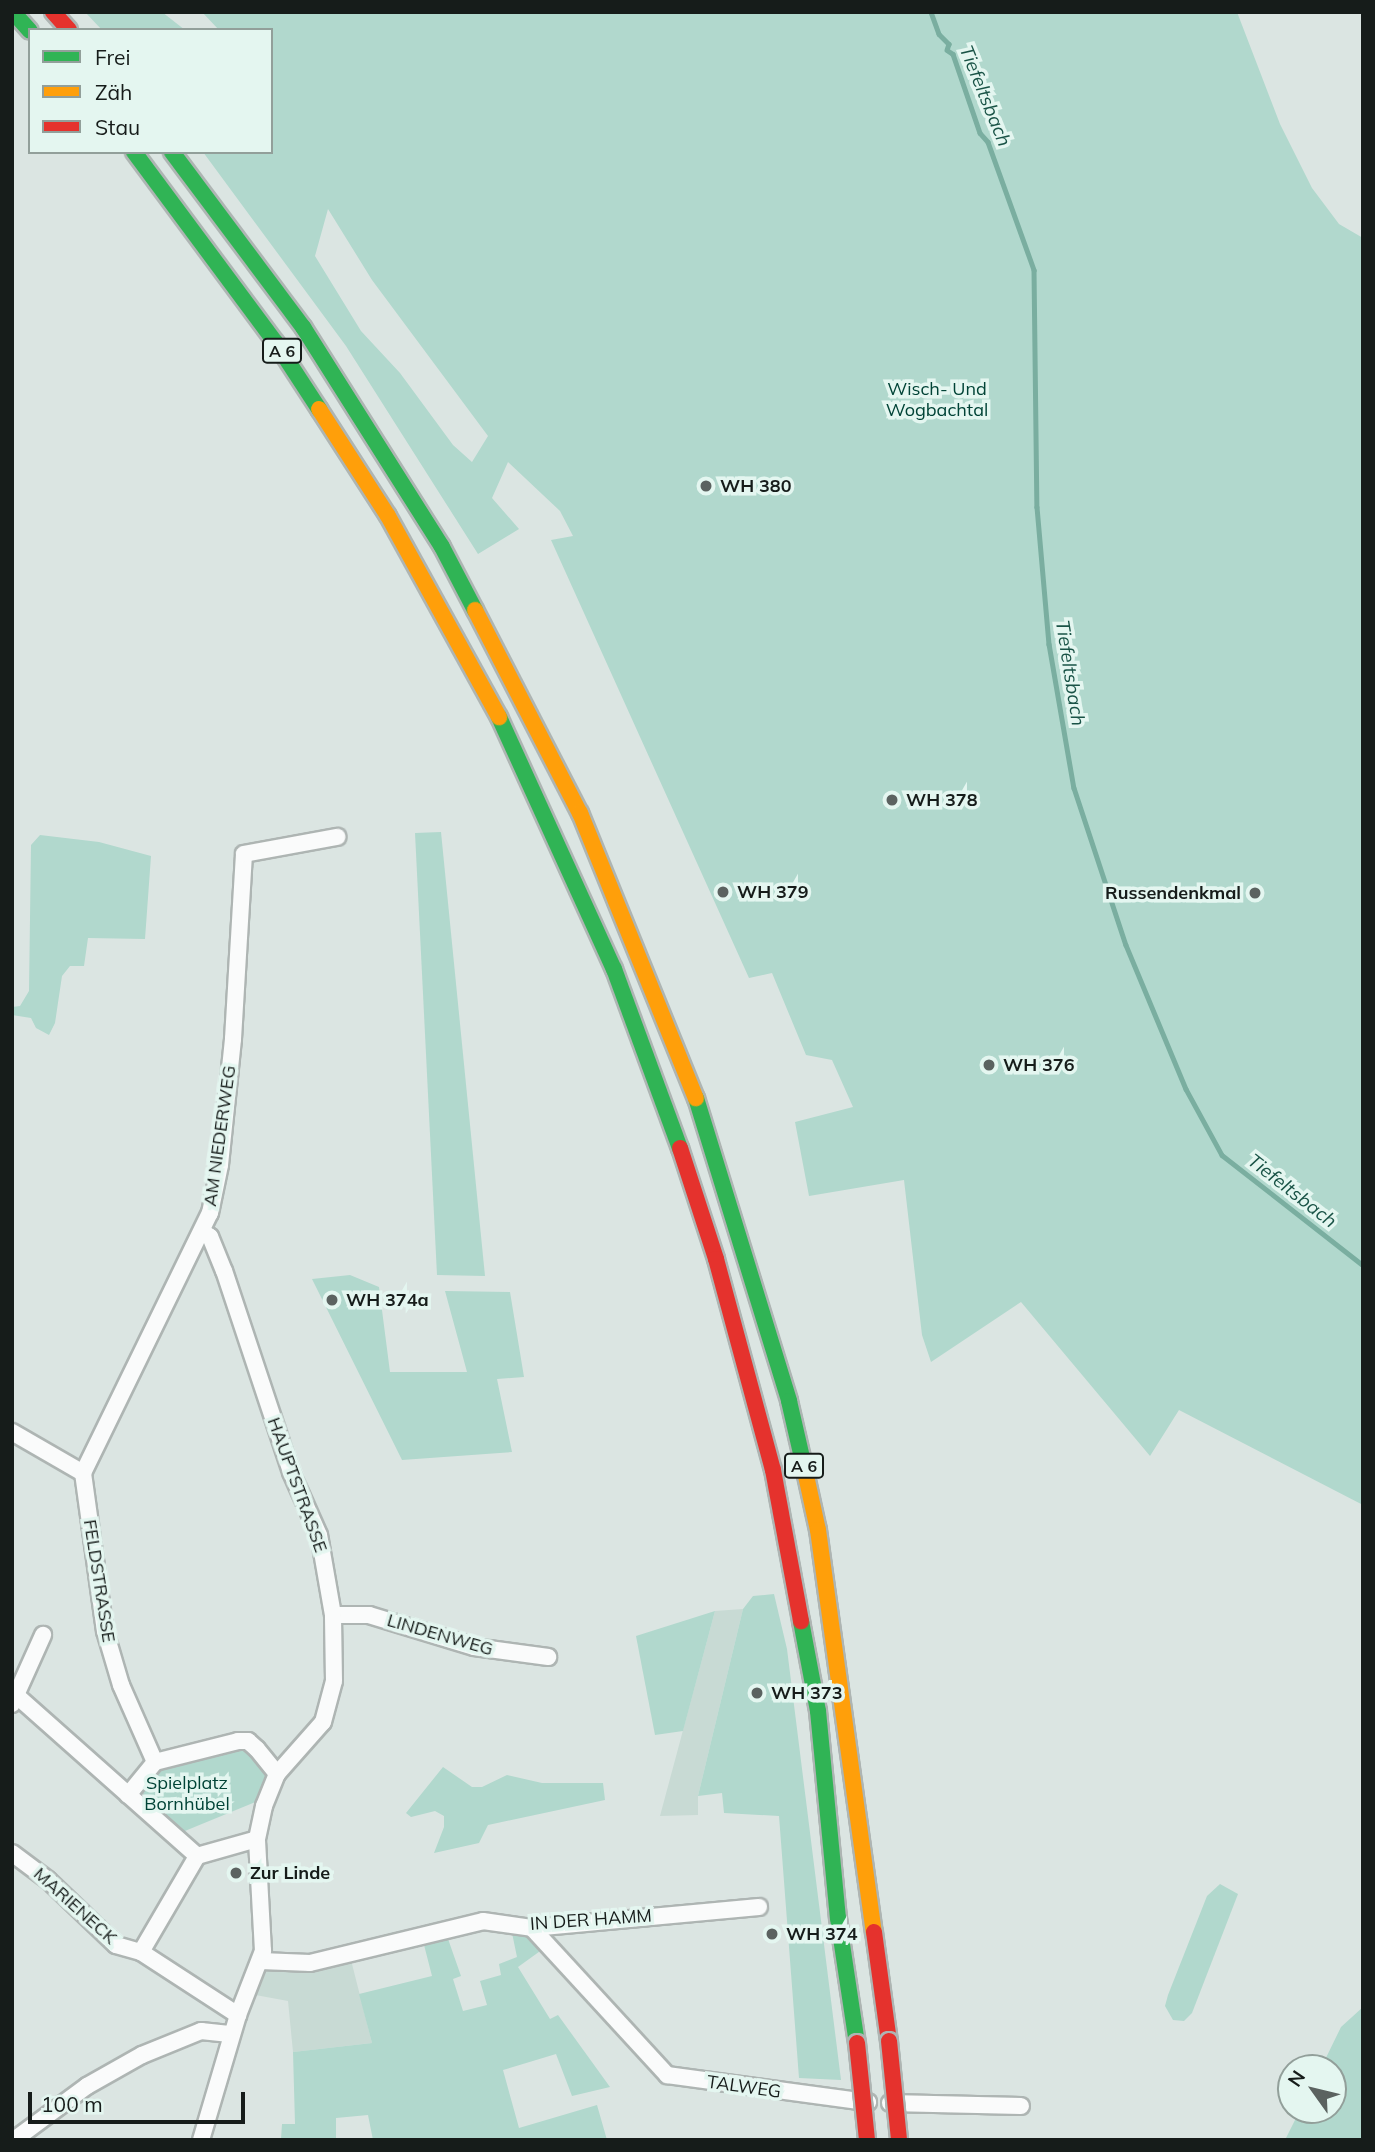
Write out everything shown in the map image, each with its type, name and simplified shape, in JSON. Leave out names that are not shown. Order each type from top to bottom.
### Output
[{"type":"highway","points":[[13,12],[28,29]]},
{"type":"highway","points":[[53,12],[67,28]]},
{"type":"highway","name":"A 6","points":[[135,154],[276,343],[414,561],[446,618],[503,724],[614,969],[667,1109],[716,1259],[787,1534],[818,1711],[838,1918],[857,2043],[867,2140]]},
{"type":"highway","name":"A 6","points":[[173,154],[303,327],[442,547],[580,813],[642,958],[696,1099],[746,1251],[789,1401],[818,1530],[889,2040],[899,2140]]},
{"type":"street","name":"AM NIEDERWEG","points":[[83,1473],[202,1231],[221,1152],[244,855],[337,837]]},
{"type":"street","name":"HAUPTSTRASSE","points":[[201,2140],[238,2015],[261,1961],[265,1933],[257,1839],[277,1774],[314,1735],[330,1706],[333,1615],[314,1521],[291,1472],[213,1242],[202,1231]]},
{"type":"street","points":[[12,1432],[83,1473]]},
{"type":"street","name":"FELDSTRASSE","points":[[83,1473],[105,1631],[121,1685],[155,1762]]},
{"type":"street","name":"LINDENWEG","points":[[333,1615],[369,1615],[474,1647],[548,1657]]},
{"type":"street","points":[[43,1635],[15,1700],[197,1856]]},
{"type":"street","points":[[128,1795],[155,1762],[248,1741],[277,1774]]},
{"type":"street","points":[[141,1952],[197,1856],[257,1839]]},
{"type":"street","name":"MARIENECK","points":[[12,1853],[48,1880],[116,1945],[141,1952],[238,2015]]},
{"type":"street","name":"IN DER HAMM","points":[[261,1961],[310,1963],[475,1922],[532,1928],[759,1907]]},
{"type":"street","name":"TALWEG","points":[[532,1928],[667,2075],[827,2099],[1021,2106]]},
{"type":"street","points":[[14,2140],[87,2086],[142,2054],[201,2031],[232,2034]]},
{"type":"shaded area","points":[[743,1609],[698,1796],[698,1815],[660,1816],[715,1611]]},
{"type":"shaded area","points":[[350,1956],[372,2043],[293,2052],[288,2001],[250,1994],[263,1964]]},
{"type":"green space","points":[[85,12],[162,12],[182,28],[100,28]]},
{"type":"green space","name":"Wisch- Und Wogbachtal","points":[[202,12],[1237,12],[1280,124],[1312,188],[1339,224],[1363,238],[1363,1505],[1179,1410],[1150,1456],[1021,1302],[931,1362],[922,1335],[904,1180],[809,1196],[795,1122],[853,1107],[832,1060],[806,1055],[772,973],[749,978],[551,540],[573,536],[560,511],[508,462],[492,498],[519,529],[478,554],[346,346],[204,154],[273,154],[273,28],[217,28]],"holes":[[[328,209],[372,280],[488,436],[472,462],[453,445],[400,373],[361,331],[315,256]]]},
{"type":"green space","points":[[441,832],[485,1276],[437,1275],[415,833]]},
{"type":"green space","points":[[40,835],[99,842],[151,856],[145,939],[88,938],[84,966],[70,966],[62,976],[55,1023],[49,1035],[36,1028],[31,1018],[12,1015],[12,1007],[20,1006],[29,991],[31,845]]},
{"type":"green space","points":[[350,1275],[379,1287],[390,1372],[467,1372],[445,1291],[510,1292],[524,1377],[497,1379],[512,1452],[402,1460],[312,1279]]},
{"type":"green space","points":[[774,1594],[787,1649],[841,2080],[799,2078],[779,1816],[724,1813],[722,1793],[698,1796],[743,1609],[753,1596]]},
{"type":"green space","points":[[715,1611],[683,1731],[655,1735],[636,1636]]},
{"type":"green space","name":"Spielplatz Bornhübel","points":[[247,1745],[272,1774],[260,1800],[180,1833],[134,1794],[158,1766]]},
{"type":"green space","points":[[443,1767],[472,1787],[482,1787],[507,1775],[542,1783],[603,1783],[605,1800],[488,1825],[479,1843],[434,1853],[444,1827],[444,1816],[435,1811],[411,1817],[406,1813]]},
{"type":"green space","points":[[1220,1884],[1238,1894],[1192,2013],[1184,2021],[1173,2020],[1165,2006],[1168,1995],[1207,1896]]},
{"type":"green space","points":[[512,1933],[530,1936],[543,1949],[518,1967],[550,2019],[558,2015],[610,2087],[572,2096],[556,2054],[503,2070],[519,2128],[597,2105],[607,2140],[373,2140],[368,2115],[336,2118],[336,2140],[264,2140],[281,2139],[282,2124],[295,2124],[293,2052],[372,2043],[359,1994],[432,1976],[423,1941],[447,1936],[461,1976],[453,1979],[463,2011],[487,2005],[480,1981],[501,1975],[499,1964],[517,1957]]},
{"type":"green space","points":[[1363,2007],[1363,2140],[1285,2140],[1293,2124],[1347,2124],[1347,2054],[1328,2054],[1341,2027]]},
{"type":"waterway","name":"Tiefeltsbach","points":[[931,12],[939,34],[949,44],[947,50],[953,54],[980,133],[988,142],[1034,270],[1037,507],[1049,644],[1074,788],[1126,945],[1186,1089],[1222,1155],[1363,1265]]},
{"type":"traffic: fast","points":[[13,12],[28,29]]},
{"type":"traffic: fast","points":[[135,154],[276,343],[319,409]]},
{"type":"traffic: fast","points":[[173,154],[303,327],[442,547],[475,610]]},
{"type":"traffic: fast","points":[[499,717],[614,969],[680,1148]]},
{"type":"traffic: fast","points":[[696,1098],[789,1401],[803,1462]]},
{"type":"traffic: fast","points":[[801,1621],[818,1711],[838,1918],[857,2043]]},
{"type":"traffic: slow","points":[[319,409],[388,516],[499,717]]},
{"type":"traffic: slow","points":[[475,610],[580,813],[696,1098]]},
{"type":"traffic: slow","points":[[803,1462],[818,1530],[874,1932]]},
{"type":"traffic: jam","points":[[53,12],[67,28]]},
{"type":"traffic: jam","points":[[680,1148],[716,1259],[773,1470],[801,1621]]},
{"type":"traffic: jam","points":[[874,1932],[889,2041]]},
{"type":"traffic: jam","points":[[889,2041],[899,2140]]},
{"type":"traffic: jam","points":[[857,2043],[867,2140]]},
{"type":"place","name":"WH 380","points":[[706,486]]},
{"type":"place","name":"WH 378","points":[[892,800]]},
{"type":"place","name":"WH 379","points":[[723,892]]},
{"type":"place","name":"Russendenkmal","points":[[1255,893]]},
{"type":"place","name":"WH 376","points":[[989,1065]]},
{"type":"place","name":"WH 374a","points":[[332,1300]]},
{"type":"place","name":"WH 373","points":[[757,1693]]},
{"type":"place","name":"Zur Linde","points":[[236,1873]]},
{"type":"place","name":"WH 374","points":[[772,1934]]}]
